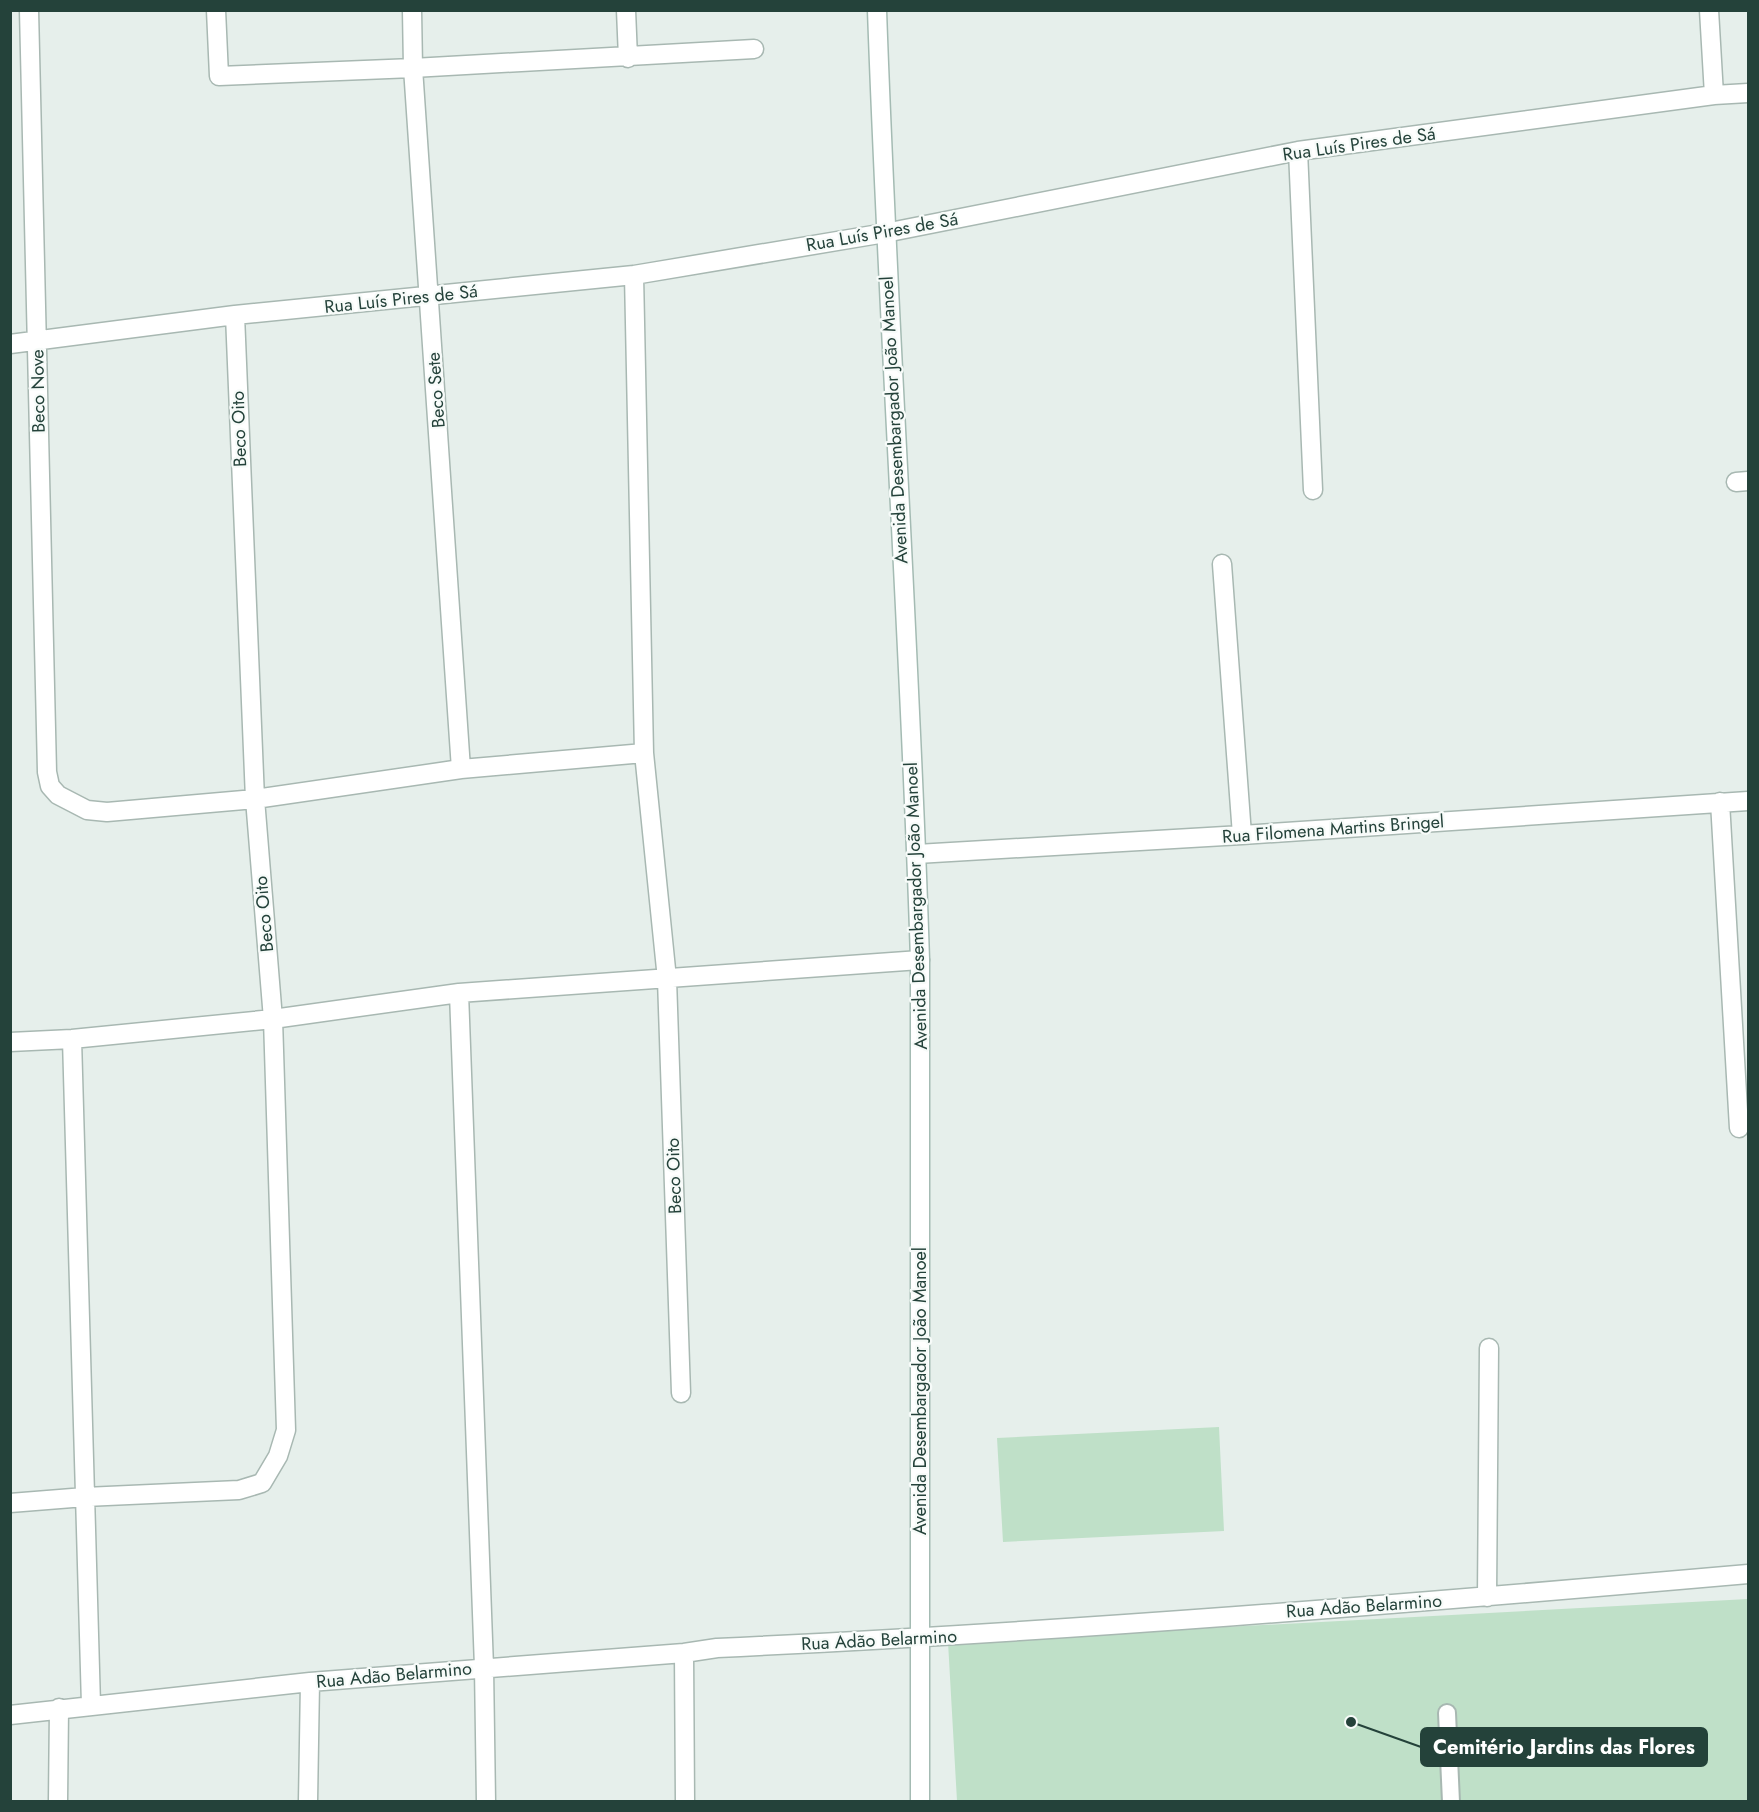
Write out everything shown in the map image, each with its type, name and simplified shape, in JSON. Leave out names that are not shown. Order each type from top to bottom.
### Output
[{"type":"street","name":"Beco Nove","points":[[29,10],[47,772],[50,786],[58,795],[87,810],[107,812],[255,799]]},
{"type":"street","points":[[216,10],[219,76],[413,69],[754,49]]},
{"type":"street","name":"Beco Sete","points":[[412,10],[413,69],[461,769]]},
{"type":"street","points":[[626,10],[628,58]]},
{"type":"street","name":"Avenida Desembargador João Manoel","points":[[877,10],[885,233],[917,854],[920,960],[920,1802]]},
{"type":"street","points":[[1708,10],[1714,95]]},
{"type":"street","name":"Rua Luís Pires de Sá","points":[[10,344],[235,315],[634,275],[885,233],[1298,151],[1714,95],[1749,93]]},
{"type":"street","points":[[1298,151],[1313,490]]},
{"type":"street","name":"Beco Oito","points":[[634,275],[644,753],[668,979],[681,1393]]},
{"type":"street","name":"Beco Oito","points":[[85,1497],[239,1490],[262,1483],[278,1456],[286,1430],[273,1019],[255,799],[235,315]]},
{"type":"street","points":[[1222,564],[1242,835]]},
{"type":"street","points":[[255,799],[461,769],[644,753]]},
{"type":"street","name":"Rua Filomena Martins Bringel","points":[[917,854],[1749,801]]},
{"type":"street","points":[[1720,802],[1739,1128]]},
{"type":"street","points":[[10,1042],[72,1039],[273,1019],[459,993],[920,960]]},
{"type":"street","points":[[459,993],[484,1667],[486,1802]]},
{"type":"street","points":[[72,1039],[91,1706]]},
{"type":"street","points":[[1486,1597],[1489,1348]]},
{"type":"street","points":[[10,1503],[85,1497]]},
{"type":"street","name":"Rua Adão Belarmino","points":[[10,1715],[309,1682],[684,1653],[717,1648],[920,1639],[1486,1597],[1749,1574]]},
{"type":"street","points":[[684,1653],[685,1802]]},
{"type":"street","points":[[308,1802],[309,1682]]},
{"type":"street","points":[[58,1802],[59,1708]]},
{"type":"lane","points":[[1448,1713],[1450,1802]]},
{"type":"green space","points":[[1219,1427],[1224,1531],[1003,1542],[997,1438]]},
{"type":"green space","points":[[1748,1599],[1748,1801],[957,1801],[948,1642]]},
{"type":"place","name":"Cemitério Jardins das Flores","points":[[1351,1722]]}]
